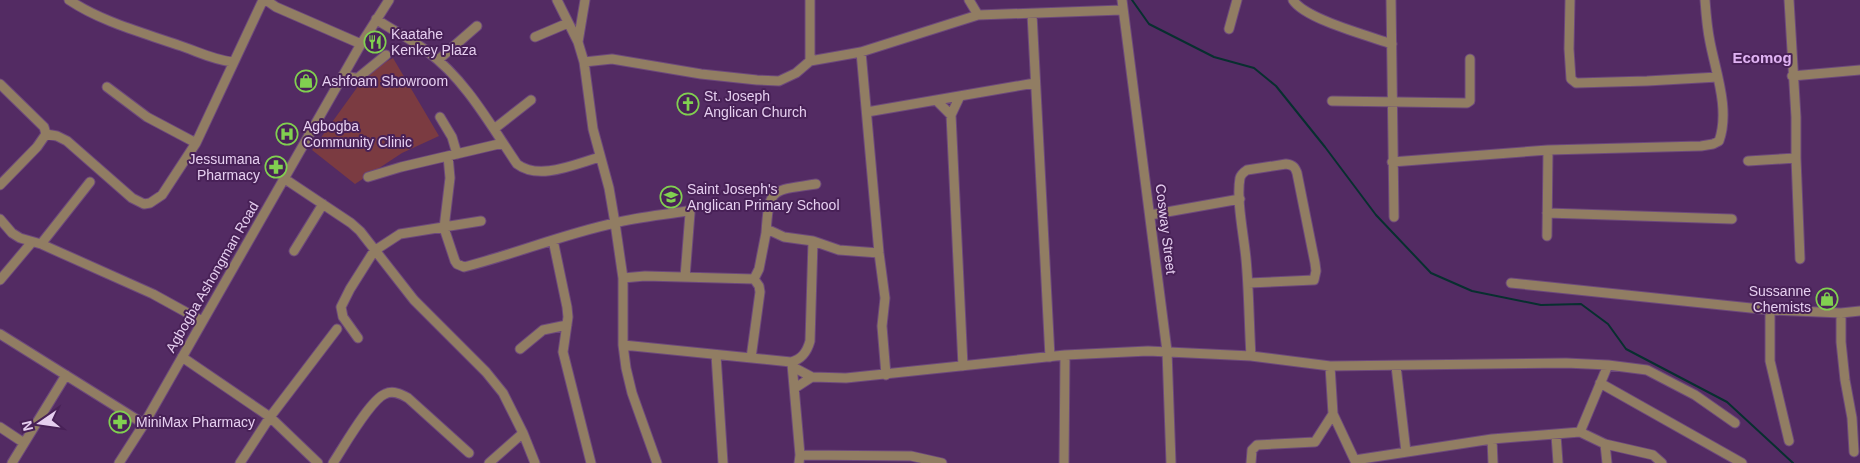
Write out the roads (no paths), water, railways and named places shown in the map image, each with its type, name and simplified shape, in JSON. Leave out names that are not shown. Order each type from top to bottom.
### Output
[{"type":"street","points":[[69,0],[108,21],[208,57],[233,62]]},
{"type":"street","points":[[46,134],[57,136],[67,141],[132,198],[144,204],[150,203],[162,195],[196,143],[264,0],[361,44]]},
{"type":"street","name":"Agbogba Ashongman Road","points":[[119,463],[144,424],[361,44],[389,0]]},
{"type":"street","points":[[557,0],[578,42],[584,62],[591,119],[609,188],[623,278],[623,345],[632,393],[658,463]]},
{"type":"street","points":[[578,42],[585,0]]},
{"type":"street","points":[[810,0],[810,60]]},
{"type":"street","points":[[969,0],[978,15]]},
{"type":"street","points":[[1229,29],[1237,0]]},
{"type":"street","points":[[1293,0],[1297,6],[1336,25],[1392,44]]},
{"type":"street","points":[[1391,0],[1394,217]]},
{"type":"street","points":[[1570,0],[1569,49],[1573,81],[1576,83],[1718,77]]},
{"type":"street","points":[[1392,162],[1548,150],[1701,146],[1713,144],[1718,141],[1722,127],[1721,92],[1710,42],[1705,0]]},
{"type":"street","points":[[1789,0],[1792,76],[1797,133],[1796,158],[1800,259]]},
{"type":"street","points":[[584,62],[612,59],[701,74],[779,81],[796,73],[810,60],[861,52],[978,15],[1032,14],[1122,5]]},
{"type":"street","name":"Cosway Street","points":[[1122,5],[1167,352],[1171,463]]},
{"type":"street","points":[[1032,14],[1050,357]]},
{"type":"street","points":[[376,19],[416,43],[438,60],[462,85],[517,164],[524,170],[546,172],[600,157]]},
{"type":"street","points":[[535,37],[568,23]]},
{"type":"street","points":[[438,60],[477,26]]},
{"type":"street","points":[[861,52],[868,112],[879,253],[885,298],[882,326],[886,375]]},
{"type":"street","points":[[343,75],[355,78],[360,76],[386,55]]},
{"type":"street","points":[[1332,101],[1393,103],[1469,102],[1470,59]]},
{"type":"street","points":[[1792,76],[1860,70]]},
{"type":"street","points":[[868,112],[1035,83]]},
{"type":"street","points":[[0,85],[44,127],[46,134]]},
{"type":"street","points":[[107,87],[147,117],[196,143]]},
{"type":"street","points":[[960,96],[951,115],[964,366]]},
{"type":"street","points":[[494,129],[531,100]]},
{"type":"street","points":[[936,100],[951,115]]},
{"type":"street","points":[[440,117],[452,136],[452,155],[444,228],[457,264],[464,267],[507,256],[553,240],[615,223],[689,212],[686,277]]},
{"type":"street","points":[[0,184],[37,147],[46,134]]},
{"type":"street","points":[[368,177],[401,167],[503,143]]},
{"type":"street","points":[[1547,236],[1548,150]]},
{"type":"street","points":[[1748,161],[1796,158]]},
{"type":"street","points":[[1248,283],[1314,280],[1316,271],[1295,167],[1286,164],[1247,170],[1240,177],[1251,356]]},
{"type":"street","points":[[285,178],[360,231],[414,300],[492,379],[503,393],[523,433],[535,463]]},
{"type":"street","points":[[41,244],[90,182]]},
{"type":"street","points":[[754,279],[759,269],[766,233],[767,209],[772,196],[778,190],[816,184]]},
{"type":"street","points":[[1150,215],[1240,199]]},
{"type":"street","points":[[294,251],[323,204]]},
{"type":"street","points":[[1547,214],[1732,219]]},
{"type":"street","points":[[0,219],[12,233],[20,238],[41,244],[152,294],[202,321]]},
{"type":"street","points":[[358,338],[343,317],[341,308],[353,284],[374,251],[400,234],[481,221]]},
{"type":"street","points":[[766,233],[771,231],[784,237],[813,241],[839,250],[879,253]]},
{"type":"street","points":[[553,240],[567,307],[567,324],[563,352],[591,463]]},
{"type":"street","points":[[792,364],[803,356],[808,349],[810,341],[813,241]]},
{"type":"street","points":[[0,280],[32,242]]},
{"type":"street","points":[[623,278],[645,276],[754,279]]},
{"type":"street","points":[[751,358],[760,292],[759,286],[754,279]]},
{"type":"street","points":[[1511,284],[1770,310],[1860,311]]},
{"type":"street","points":[[1770,310],[1770,361],[1789,441]]},
{"type":"street","points":[[1841,312],[1841,342],[1852,418],[1854,452]]},
{"type":"street","points":[[520,349],[542,330],[567,324]]},
{"type":"street","points":[[240,463],[270,417],[337,329]]},
{"type":"street","points":[[0,334],[144,424]]},
{"type":"street","points":[[623,345],[792,364],[812,377],[846,378],[1065,355],[1148,351],[1251,356],[1330,366],[1608,365],[1647,370],[1695,395],[1735,423]]},
{"type":"street","points":[[716,355],[723,463]]},
{"type":"street","points":[[1064,463],[1065,355]]},
{"type":"street","points":[[182,357],[270,417],[318,463]]},
{"type":"street","points":[[792,364],[799,459],[911,456],[942,463]]},
{"type":"street","points":[[1580,432],[1608,365]]},
{"type":"street","points":[[1330,366],[1332,414],[1356,461],[1492,438],[1580,432],[1605,444],[1653,455],[1662,463]]},
{"type":"street","points":[[1396,366],[1406,452]]},
{"type":"street","points":[[12,463],[66,375]]},
{"type":"street","points":[[795,388],[812,377]]},
{"type":"street","points":[[1600,383],[1742,463]]},
{"type":"street","points":[[333,463],[370,408],[384,394],[392,392],[408,398],[469,453]]},
{"type":"street","points":[[1251,463],[1252,450],[1258,445],[1315,442],[1332,414]]},
{"type":"street","points":[[0,427],[24,443]]},
{"type":"street","points":[[489,463],[523,433]]},
{"type":"street","points":[[1556,434],[1558,463]]},
{"type":"street","points":[[1492,438],[1493,463]]},
{"type":"street","points":[[1605,444],[1607,463]]},
{"type":"waterway","points":[[1132,0],[1149,24],[1214,57],[1254,68],[1276,86],[1376,215],[1431,273],[1472,291],[1541,305],[1581,304],[1608,324],[1626,349],[1727,402],[1793,463]]},
{"type":"place","name":"Kaatahe Kenkey Plaza","points":[[375,42]]},
{"type":"place","name":"Ashfoam Showroom","points":[[306,81]]},
{"type":"place","name":"St. Joseph Anglican Church","points":[[688,104]]},
{"type":"place","name":"Agbogba Community Clinic","points":[[287,134]]},
{"type":"place","name":"Jessumana Pharmacy","points":[[276,167]]},
{"type":"place","name":"Saint Joseph's Anglican Primary School","points":[[671,197]]},
{"type":"place","name":"Sussanne Chemists","points":[[1827,299]]},
{"type":"place","name":"MiniMax Pharmacy","points":[[120,422]]},
{"type":"district","name":"Ecomog","points":[[1762,58]]}]
